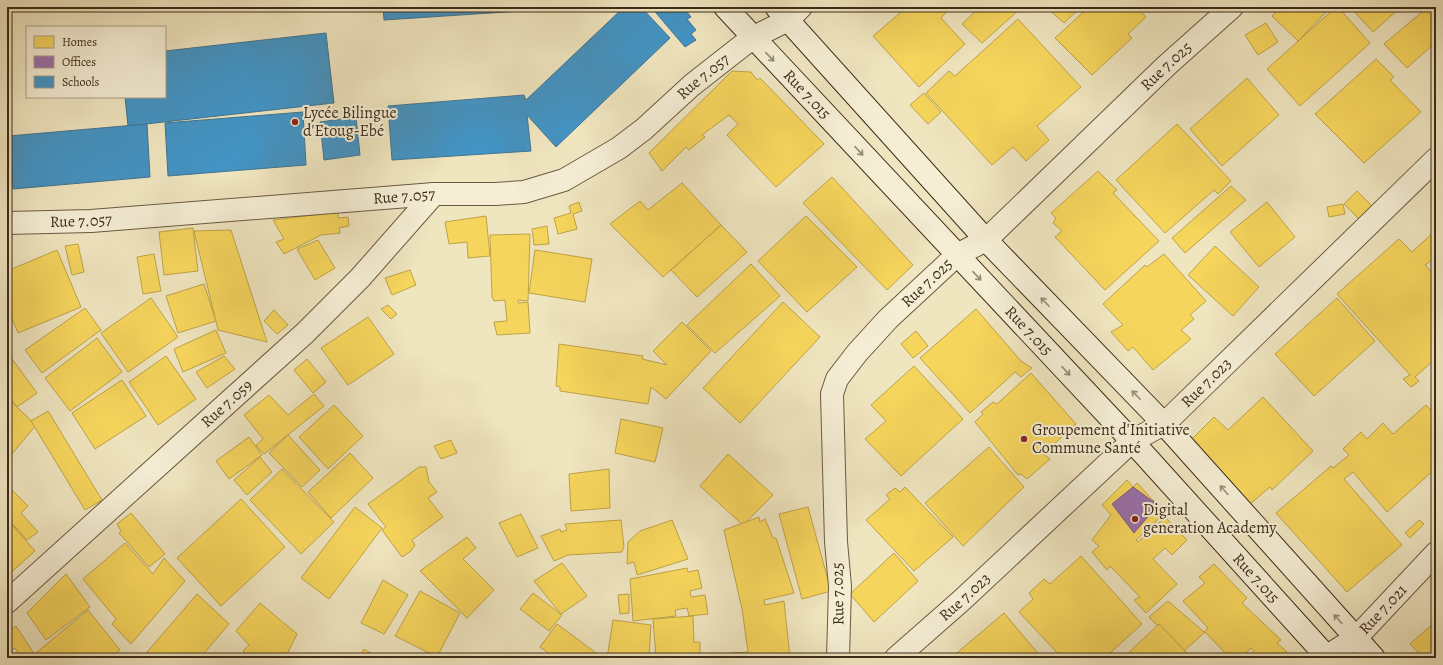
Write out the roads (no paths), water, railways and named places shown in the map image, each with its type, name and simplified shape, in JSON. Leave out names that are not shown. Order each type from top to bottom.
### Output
[{"type":"street","name":"Rue 7.015","points":[[725,7],[752,38],[1132,441],[1326,657]]},
{"type":"street","name":"Rue 7.025","points":[[838,658],[840,586],[836,542],[832,394],[837,379],[857,352],[888,319],[957,255],[986,240],[1166,66],[1232,7]]},
{"type":"street","name":"Rue 7.015","points":[[788,11],[986,240],[1164,424],[1374,658]]},
{"type":"street","name":"Rue 7.057","points":[[7,223],[91,221],[434,194],[495,194],[524,192],[564,180],[619,148],[692,85],[788,11]]},
{"type":"street","name":"Rue 7.023","points":[[896,658],[962,600],[1132,441],[1164,424],[1436,159]]},
{"type":"street","name":"Rue 7.059","points":[[7,602],[306,333],[360,278],[434,194]]},
{"type":"street","name":"Rue 7.021","points":[[1326,657],[1356,638],[1436,553]]},
{"type":"place","name":"Lycée Bilingue d'Etoug-Ebé","points":[[295,122]]},
{"type":"place","name":"Groupement d'Initiative Commune Santé","points":[[1024,439]]},
{"type":"place","name":"Digital generation Academy","points":[[1135,519]]}]
